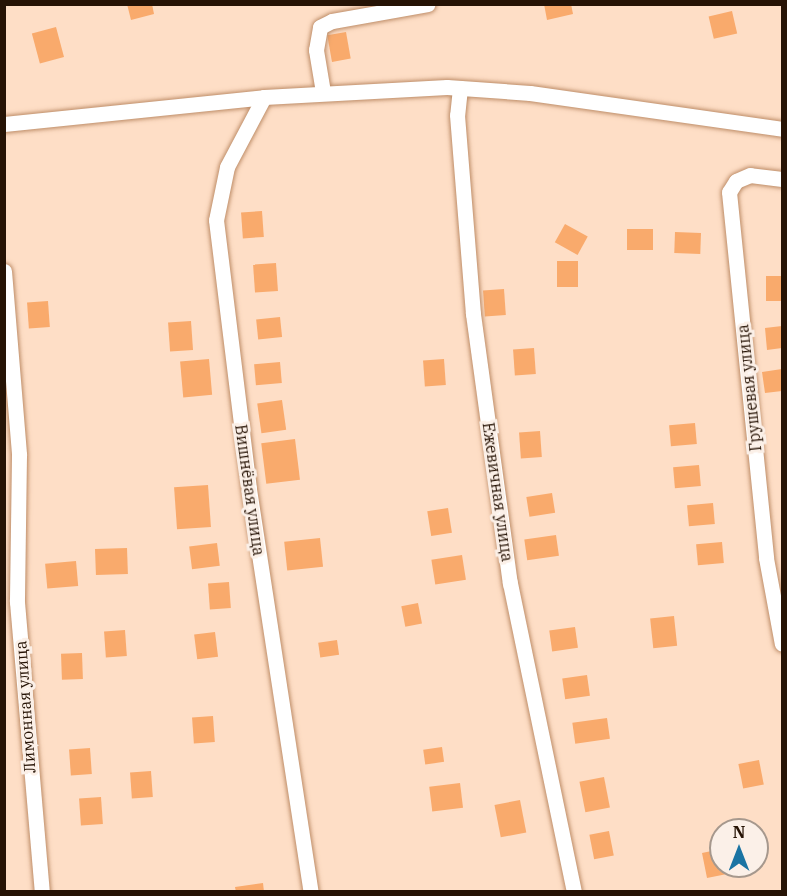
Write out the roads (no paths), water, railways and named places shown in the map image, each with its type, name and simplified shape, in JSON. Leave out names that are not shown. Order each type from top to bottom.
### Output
[{"type":"street","points":[[323,92],[316,50],[320,27],[332,21],[428,4]]},
{"type":"street","points":[[4,124],[323,92],[460,88],[530,93],[783,129]]},
{"type":"street","name":"Ежевичная улица","points":[[460,88],[457,114],[473,314],[510,583],[574,891]]},
{"type":"street","name":"Вишнёвая улица","points":[[264,97],[227,167],[216,220],[249,489],[311,891]]},
{"type":"street","name":"Грушевая улица","points":[[783,179],[750,175],[736,181],[729,192],[766,558],[783,644]]},
{"type":"street","name":"Лимонная улица","points":[[4,271],[19,455],[11,603],[42,891]]}]
